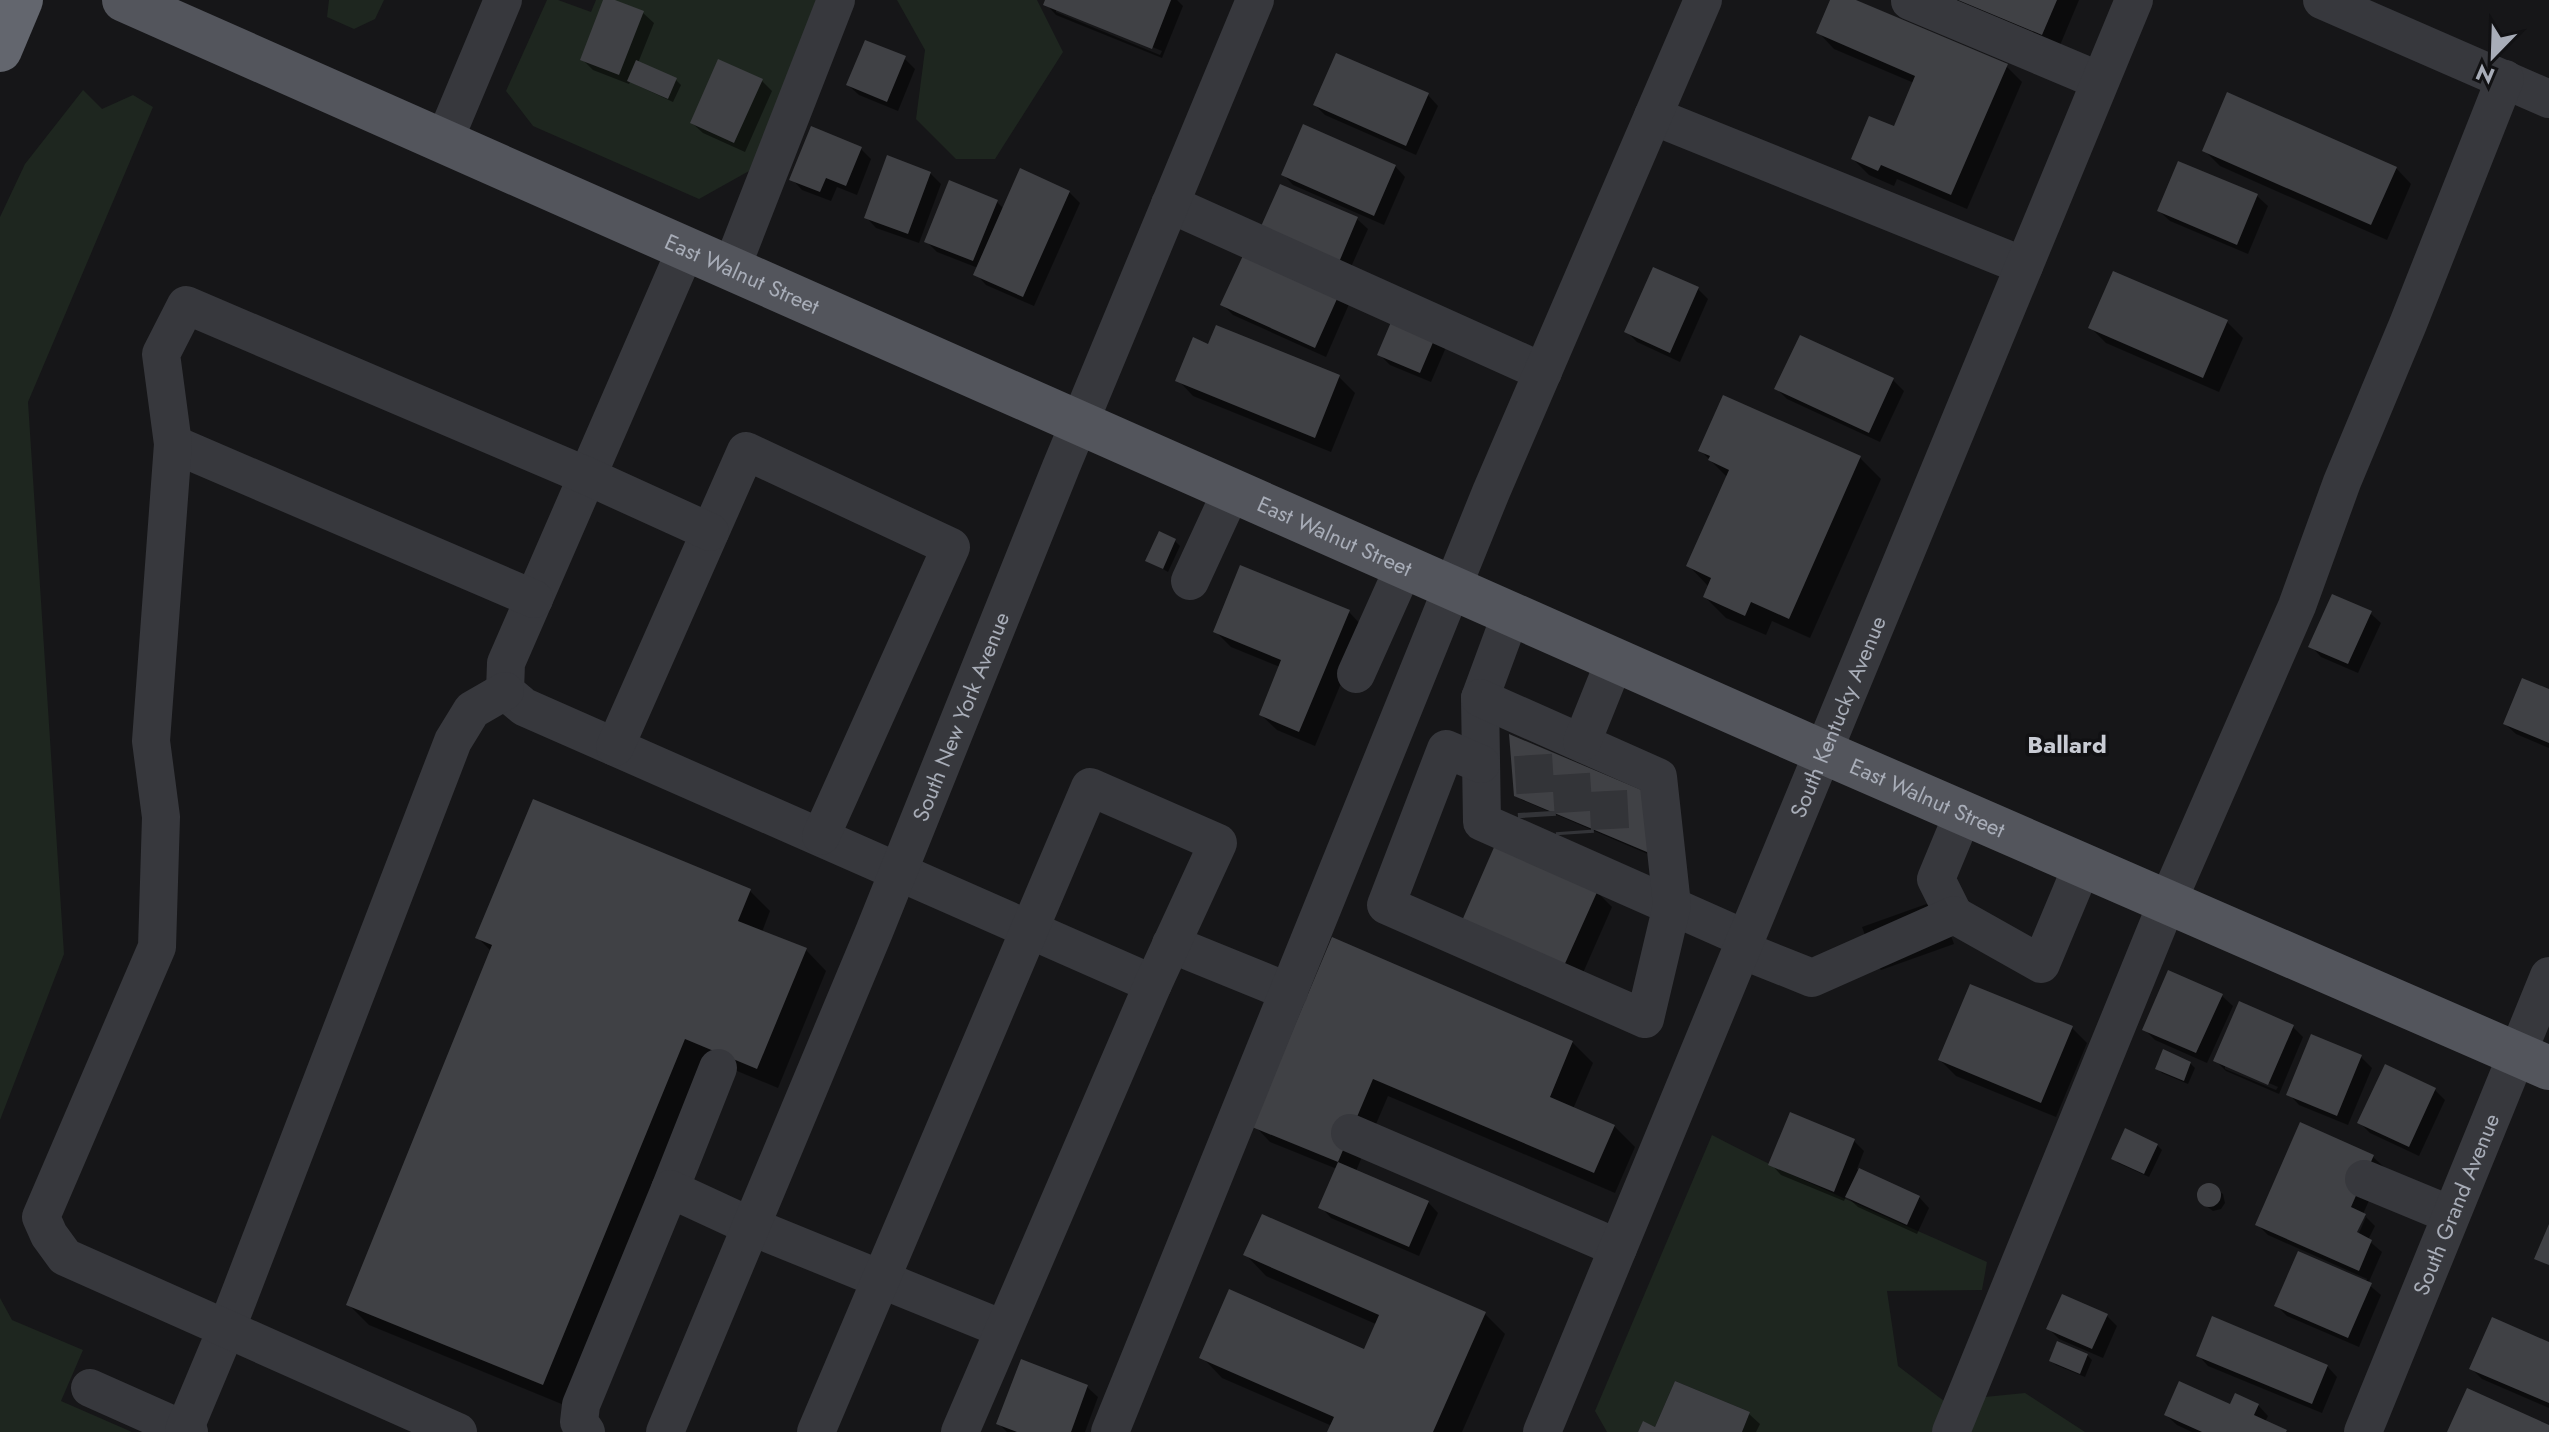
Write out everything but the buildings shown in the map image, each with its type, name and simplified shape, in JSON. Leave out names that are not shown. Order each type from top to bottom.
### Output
[{"type":"highway","points":[[0,50],[21,0]]},
{"type":"main road","name":"East Walnut Street","points":[[124,0],[1963,814],[2532,1061]]},
{"type":"street","points":[[444,141],[503,0]]},
{"type":"street","points":[[731,269],[836,0]]},
{"type":"street","name":"South New York Avenue","points":[[665,1432],[899,871],[1255,0]]},
{"type":"street","points":[[1110,1432],[1491,492],[1703,0]]},
{"type":"street","name":"South Kentucky Avenue","points":[[1542,1432],[2134,0]]},
{"type":"street","points":[[2322,0],[2549,99]]},
{"type":"street","points":[[1910,1],[2100,81]]},
{"type":"street","points":[[1951,1432],[2167,903],[2297,606],[2342,482],[2505,79]]},
{"type":"street","points":[[1653,116],[2024,266]]},
{"type":"street","points":[[1170,204],[1543,372]]},
{"type":"street","points":[[505,691],[506,663],[686,249]]},
{"type":"street","points":[[458,1432],[65,1257],[49,1235],[41,1217],[157,947],[161,817],[151,741],[173,444],[161,354],[186,305],[587,476],[710,532]]},
{"type":"street","points":[[173,444],[534,599]]},
{"type":"street","points":[[615,747],[746,451],[951,547],[821,836]]},
{"type":"street","points":[[1190,581],[1232,490]]},
{"type":"street","points":[[1356,674],[1404,567]]},
{"type":"street","points":[[1511,614],[1480,698],[1482,822],[1538,832],[1613,863],[1672,905],[1812,978],[1954,915]]},
{"type":"street","points":[[1582,752],[1615,660]]},
{"type":"street","points":[[90,1388],[186,1431],[453,741],[472,710],[505,691]]},
{"type":"street","points":[[505,691],[524,707],[1153,984]]},
{"type":"street","points":[[1480,698],[1532,738],[1658,777],[1672,905],[1645,1019],[1386,905],[1446,749],[1481,764]]},
{"type":"street","points":[[1582,752],[1608,791]]},
{"type":"street","points":[[816,1432],[1090,787],[1218,843],[1153,984],[960,1432]]},
{"type":"street","points":[[1963,814],[1936,879],[1954,915],[2041,964],[2082,866]]},
{"type":"street","points":[[1171,944],[1289,992]]},
{"type":"street","name":"South Grand Avenue","points":[[2363,1432],[2451,1215],[2532,1061],[2549,976]]},
{"type":"street","points":[[586,1432],[579,1422],[581,1405],[718,1068]]},
{"type":"street","points":[[1350,1133],[1618,1248]]},
{"type":"street","points":[[2364,1179],[2451,1215]]},
{"type":"street","points":[[670,1189],[750,1226],[1003,1329]]},
{"type":"shaded area","points":[[329,0],[384,0],[375,19],[354,29],[327,17]]},
{"type":"shaded area","points":[[547,0],[558,0],[591,12],[596,0],[831,0],[810,36],[749,171],[699,199],[533,126],[506,91]]},
{"type":"shaded area","points":[[897,0],[1037,0],[1063,52],[995,159],[956,159],[916,119],[925,50]]},
{"type":"shaded area","points":[[83,90],[102,109],[133,95],[153,107],[28,402],[64,954],[0,1120],[0,217],[25,164]]},
{"type":"shaded area","points":[[1712,1135],[1814,1185],[1987,1262],[1982,1290],[1887,1291],[1898,1366],[1944,1401],[2025,1393],[2085,1432],[1742,1432],[1750,1412],[1675,1381],[1655,1427],[1643,1422],[1638,1432],[1607,1432],[1595,1411]]},
{"type":"shaded area","points":[[0,1298],[12,1320],[83,1350],[61,1401],[132,1432],[0,1432]]},
{"type":"tunnel","points":[[1533,755],[1537,817]]},
{"type":"tunnel","points":[[1571,774],[1575,834]]},
{"type":"tunnel","points":[[1608,791],[1611,847]]},
{"type":"district","name":"Ballard","points":[[2067,744]]}]
